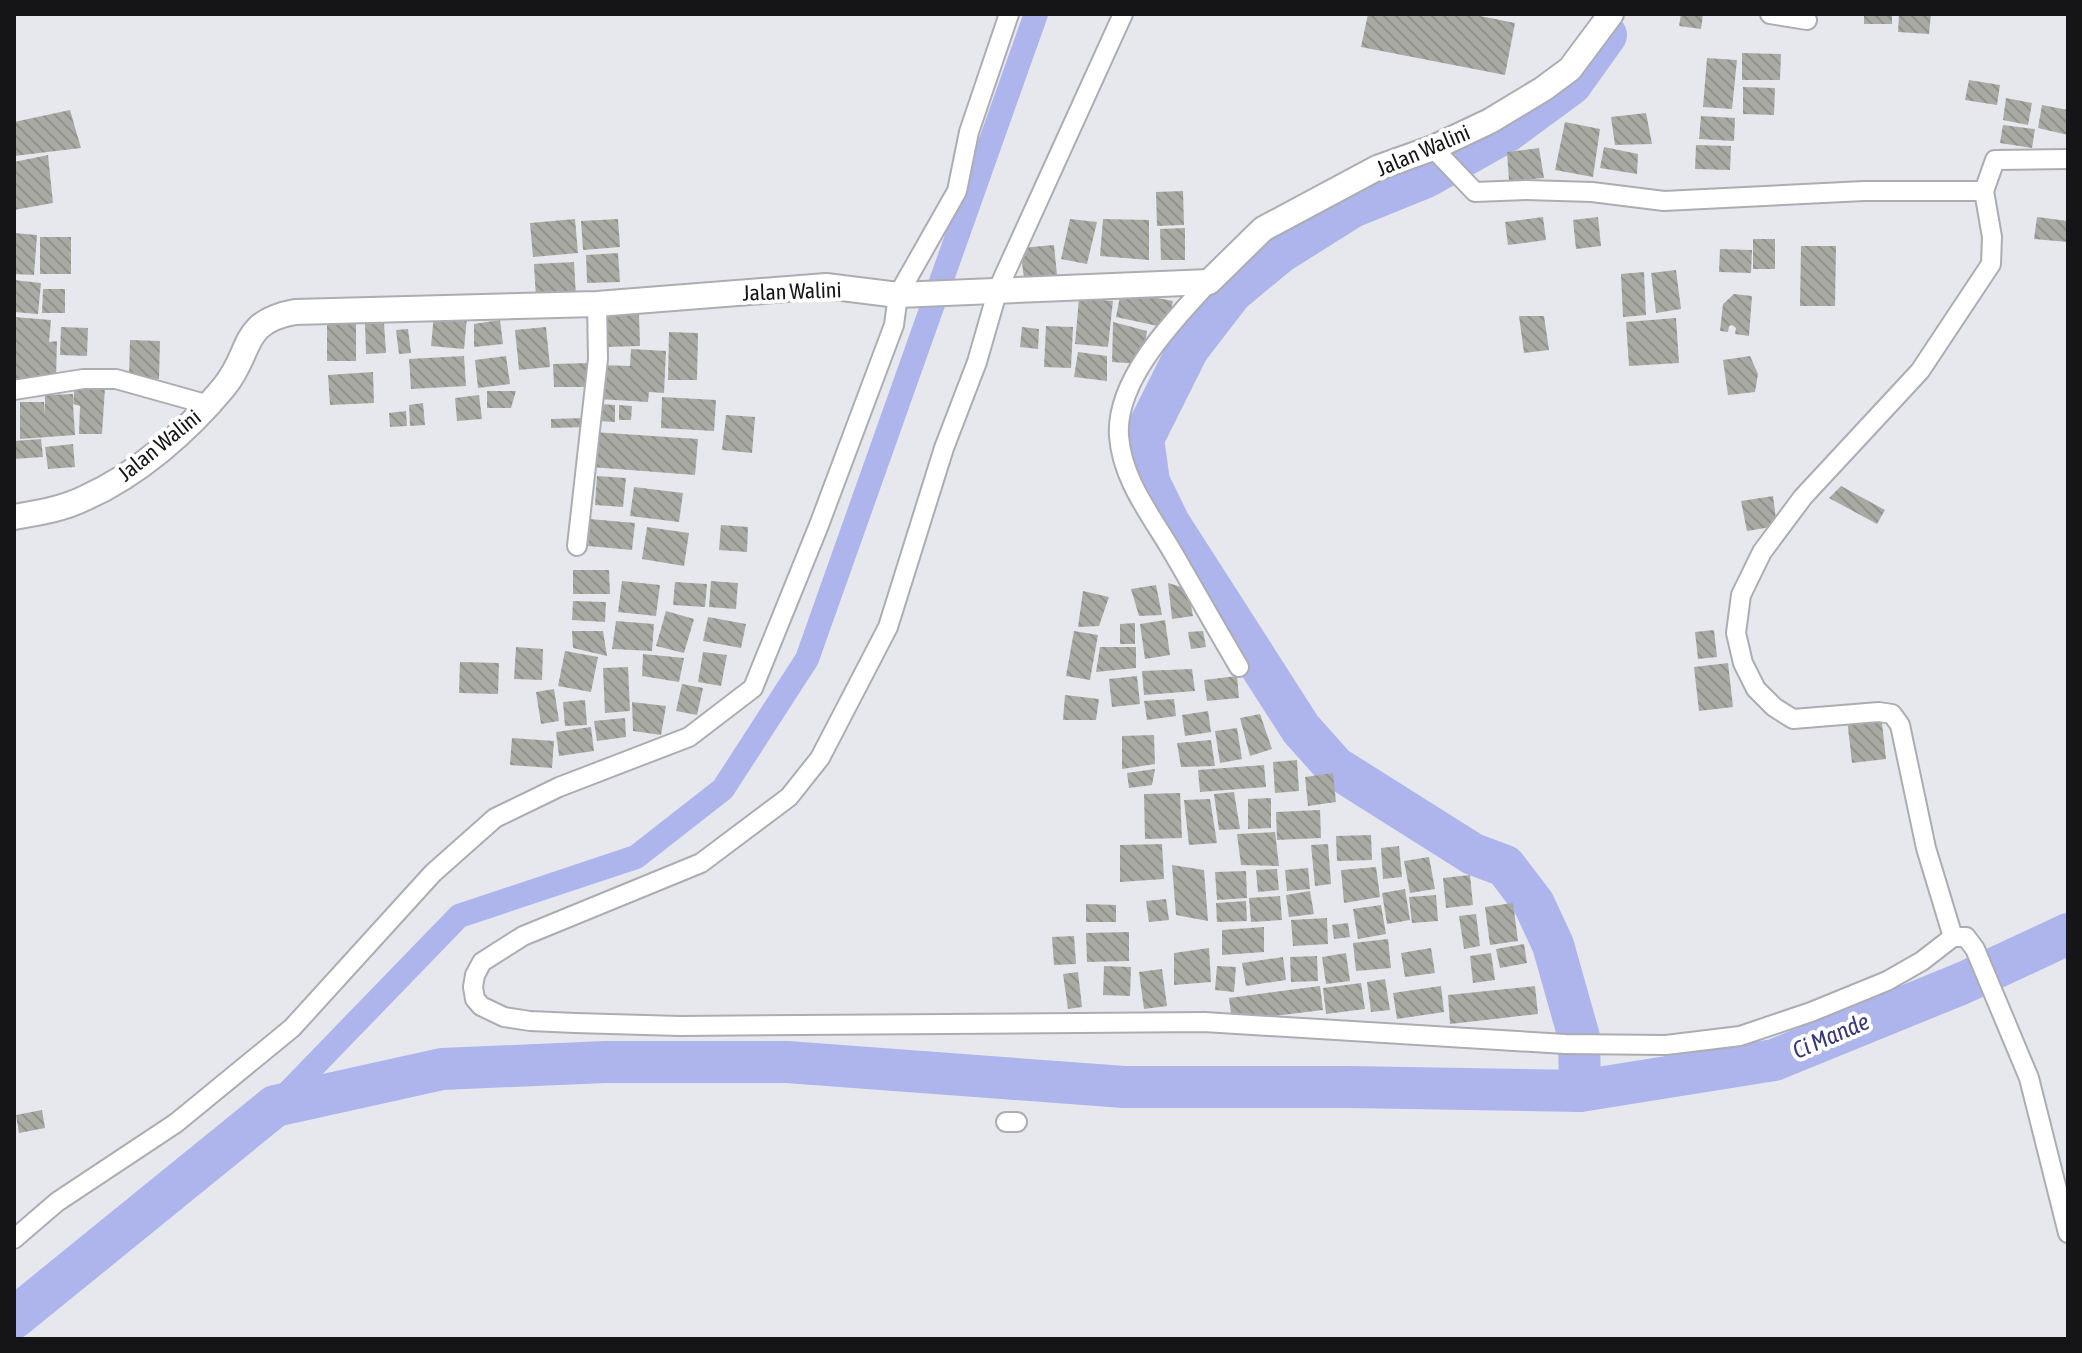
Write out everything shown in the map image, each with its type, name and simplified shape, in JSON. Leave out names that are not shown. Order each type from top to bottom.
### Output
[{"type":"street","points":[[14,1239],[57,1202],[176,1123],[292,1028],[433,873],[495,818],[559,787],[689,737],[753,688],[819,525],[894,325],[902,294],[957,191],[969,132],[1009,14]]},
{"type":"street","points":[[1123,14],[992,289],[977,362],[944,448],[888,627],[820,758],[789,797],[701,863],[523,936],[482,962],[475,975],[475,999],[481,1006],[504,1017],[575,1023],[680,1026],[1204,1022],[1565,1044],[1666,1045],[1740,1036],[1811,1012],[1887,981],[1922,961],[1953,937],[1966,937],[1975,949],[2029,1078],[2068,1233]]},
{"type":"street","name":"Jalan Walini","points":[[14,517],[85,499],[149,458],[209,405],[227,384],[251,336],[260,325],[276,315],[415,307],[597,304],[826,286],[902,294],[1209,282],[1263,229],[1377,168],[1436,152],[1521,104],[1570,69],[1611,14]]},
{"type":"street","points":[[1770,14],[1807,20]]},
{"type":"street","points":[[1436,152],[1475,192],[1592,192],[1664,201],[1864,191],[1984,191]]},
{"type":"street","points":[[1953,937],[1926,848],[1900,725],[1892,714],[1879,712],[1793,719],[1774,707],[1756,689],[1743,663],[1736,633],[1741,595],[1762,552],[1809,490],[1920,371],[1991,264],[1992,237],[1984,191],[1995,160],[2068,159]]},
{"type":"street","points":[[1209,282],[1172,322],[1135,374],[1122,409],[1119,435],[1128,478],[1239,667]]},
{"type":"street","points":[[577,546],[598,359],[597,304]]},
{"type":"street","points":[[14,390],[83,379],[116,379],[209,405]]},
{"type":"building","points":[[1368,14],[1470,14],[1515,23],[1505,75],[1361,47]]},
{"type":"building","points":[[1681,14],[1703,14],[1701,29],[1679,26]]},
{"type":"building","points":[[1864,14],[1892,14],[1892,24],[1864,24]]},
{"type":"building","points":[[1899,14],[1931,14],[1929,34],[1898,32]]},
{"type":"building","points":[[1742,53],[1781,54],[1780,80],[1742,80]]},
{"type":"building","points":[[1707,58],[1737,60],[1732,109],[1703,107]]},
{"type":"building","points":[[1969,80],[2000,85],[1997,105],[1965,100]]},
{"type":"building","points":[[1743,87],[1775,88],[1774,115],[1743,114]]},
{"type":"building","points":[[2006,98],[2032,103],[2028,125],[2003,120]]},
{"type":"building","points":[[2042,105],[2068,110],[2068,135],[2038,128]]},
{"type":"building","points":[[70,110],[81,148],[14,156],[14,122]]},
{"type":"building","points":[[1646,113],[1652,144],[1615,145],[1611,117]]},
{"type":"building","points":[[1701,116],[1735,118],[1734,141],[1699,139]]},
{"type":"building","points":[[1565,122],[1600,129],[1593,177],[1555,170]]},
{"type":"building","points":[[2003,125],[2035,129],[2032,148],[2000,143]]},
{"type":"building","points":[[1696,145],[1731,146],[1730,170],[1695,169]]},
{"type":"building","points":[[1604,147],[1638,154],[1637,174],[1600,168]]},
{"type":"building","points":[[1539,148],[1544,178],[1509,181],[1507,152]]},
{"type":"building","points":[[48,155],[53,203],[14,210],[14,162]]},
{"type":"building","points":[[1183,191],[1184,225],[1157,226],[1156,192]]},
{"type":"building","points":[[1543,217],[1546,240],[1508,245],[1505,222]]},
{"type":"building","points":[[1598,217],[1601,246],[1576,249],[1573,220]]},
{"type":"building","points":[[2037,217],[2068,221],[2068,242],[2034,239]]},
{"type":"building","points":[[575,219],[578,253],[533,257],[530,223]]},
{"type":"building","points":[[618,219],[620,247],[583,250],[581,221]]},
{"type":"building","points":[[1070,219],[1097,222],[1087,264],[1061,259]]},
{"type":"building","points":[[1103,219],[1149,220],[1149,260],[1100,256]]},
{"type":"building","points":[[1185,228],[1185,260],[1161,260],[1160,229]]},
{"type":"building","points":[[14,233],[37,235],[34,275],[14,274]]},
{"type":"building","points":[[40,237],[71,237],[71,274],[40,274]]},
{"type":"building","points":[[1753,239],[1775,239],[1775,269],[1753,269]]},
{"type":"building","points":[[1054,245],[1057,275],[1024,278],[1020,248]]},
{"type":"building","points":[[1801,246],[1836,246],[1835,306],[1800,306]]},
{"type":"building","points":[[1720,249],[1752,250],[1751,273],[1719,272]]},
{"type":"building","points":[[618,253],[620,282],[587,283],[586,255]]},
{"type":"building","points":[[574,262],[576,297],[536,299],[534,264]]},
{"type":"building","points":[[1676,270],[1681,309],[1656,313],[1651,273]]},
{"type":"building","points":[[1644,272],[1646,315],[1623,317],[1621,274]]},
{"type":"building","points":[[14,280],[41,283],[38,314],[14,312]]},
{"type":"building","points":[[43,289],[65,289],[65,313],[42,313]]},
{"type":"building","points":[[1121,291],[1173,301],[1167,328],[1116,317]]},
{"type":"building","points":[[1734,294],[1752,296],[1749,336],[1735,334],[1736,328],[1732,325],[1728,332],[1720,331],[1723,304]]},
{"type":"building","points":[[1079,298],[1113,301],[1108,347],[1075,344]]},
{"type":"building","points":[[434,314],[467,317],[464,349],[431,346]]},
{"type":"building","points":[[639,314],[640,346],[604,347],[603,315]]},
{"type":"building","points":[[1519,316],[1544,316],[1549,350],[1524,353]]},
{"type":"building","points":[[14,317],[51,320],[49,342],[57,341],[56,379],[14,380]]},
{"type":"building","points":[[1676,318],[1679,363],[1629,366],[1626,322]]},
{"type":"building","points":[[500,320],[503,344],[474,347],[474,324]]},
{"type":"building","points":[[356,321],[356,361],[327,361],[327,324]]},
{"type":"building","points":[[1113,322],[1147,331],[1142,364],[1112,362]]},
{"type":"building","points":[[384,323],[386,353],[366,354],[365,324]]},
{"type":"building","points":[[1046,326],[1073,327],[1071,368],[1044,367]]},
{"type":"building","points":[[61,327],[88,328],[87,356],[60,355]]},
{"type":"building","points":[[546,327],[550,367],[519,370],[515,330]]},
{"type":"building","points":[[1022,327],[1039,329],[1038,349],[1020,347]]},
{"type":"building","points":[[408,329],[411,353],[399,354],[396,330]]},
{"type":"building","points":[[669,332],[698,333],[697,380],[668,380]]},
{"type":"building","points":[[130,340],[160,341],[159,379],[129,378]]},
{"type":"building","points":[[631,349],[666,351],[664,393],[649,392],[648,402],[598,399],[600,365],[630,366]]},
{"type":"building","points":[[1078,352],[1107,356],[1107,381],[1074,377]]},
{"type":"building","points":[[464,356],[466,386],[411,389],[409,359]]},
{"type":"building","points":[[506,356],[510,384],[478,388],[475,360]]},
{"type":"building","points":[[1750,356],[1758,374],[1755,392],[1728,395],[1723,360]]},
{"type":"building","points":[[588,363],[588,387],[554,387],[553,364]]},
{"type":"building","points":[[373,372],[374,403],[330,405],[328,375]]},
{"type":"building","points":[[75,384],[105,388],[102,434],[79,434],[80,406],[73,404]]},
{"type":"building","points":[[487,391],[516,391],[511,408],[487,408]]},
{"type":"building","points":[[73,394],[75,435],[20,439],[20,402],[44,402],[45,414],[45,395]]},
{"type":"building","points":[[479,395],[482,419],[457,421],[455,398]]},
{"type":"building","points":[[662,397],[716,400],[714,431],[661,428]]},
{"type":"building","points":[[423,403],[425,425],[410,426],[409,405]]},
{"type":"building","points":[[598,404],[615,405],[615,422],[597,421]]},
{"type":"building","points":[[619,405],[632,406],[631,420],[619,420]]},
{"type":"building","points":[[406,411],[407,426],[390,427],[389,413]]},
{"type":"building","points":[[726,415],[755,417],[752,453],[722,450]]},
{"type":"building","points":[[584,418],[585,427],[551,428],[551,419]]},
{"type":"building","points":[[593,432],[698,439],[695,475],[591,467]]},
{"type":"building","points":[[41,439],[43,457],[14,459],[14,441]]},
{"type":"building","points":[[73,444],[75,467],[48,469],[45,447]]},
{"type":"building","points":[[597,476],[626,478],[623,507],[595,505]]},
{"type":"building","points":[[1841,486],[1885,510],[1877,524],[1829,498]]},
{"type":"building","points":[[634,487],[683,493],[679,522],[630,516]]},
{"type":"building","points":[[1773,496],[1777,526],[1747,531],[1741,501]]},
{"type":"building","points":[[590,519],[635,523],[632,550],[588,546]]},
{"type":"building","points":[[721,525],[748,527],[747,552],[719,550]]},
{"type":"building","points":[[647,527],[689,533],[684,566],[642,559]]},
{"type":"building","points":[[573,570],[609,570],[610,594],[573,594]]},
{"type":"building","points":[[622,581],[660,585],[656,616],[618,612]]},
{"type":"building","points":[[711,581],[738,583],[736,609],[709,607]]},
{"type":"building","points":[[675,582],[707,584],[705,607],[673,605]]},
{"type":"building","points":[[1168,583],[1188,589],[1193,616],[1172,619]]},
{"type":"building","points":[[1156,585],[1162,615],[1139,616],[1131,589]]},
{"type":"building","points":[[1083,591],[1109,597],[1099,626],[1078,627]]},
{"type":"building","points":[[573,601],[606,602],[605,622],[572,620]]},
{"type":"building","points":[[666,611],[694,619],[684,653],[656,646]]},
{"type":"building","points":[[708,617],[746,624],[741,648],[703,641]]},
{"type":"building","points":[[1165,620],[1170,655],[1145,659],[1140,624]]},
{"type":"building","points":[[616,621],[654,624],[652,651],[612,649]]},
{"type":"building","points":[[1135,623],[1135,644],[1120,644],[1120,624]]},
{"type":"building","points":[[1714,630],[1717,657],[1698,659],[1695,632]]},
{"type":"building","points":[[572,631],[603,631],[607,656],[573,648]]},
{"type":"building","points":[[1074,631],[1098,635],[1090,680],[1066,676]]},
{"type":"building","points":[[1203,631],[1206,647],[1191,649],[1188,632]]},
{"type":"building","points":[[516,647],[543,649],[542,680],[514,679]]},
{"type":"building","points":[[1100,647],[1136,647],[1136,668],[1096,672]]},
{"type":"building","points":[[565,651],[598,657],[591,692],[558,686]]},
{"type":"building","points":[[703,652],[727,655],[721,686],[698,682]]},
{"type":"building","points":[[643,654],[684,658],[679,682],[642,676]]},
{"type":"building","points":[[460,662],[499,663],[498,694],[459,693]]},
{"type":"building","points":[[1728,663],[1733,707],[1699,711],[1694,667]]},
{"type":"building","points":[[628,667],[630,711],[605,713],[603,668]]},
{"type":"building","points":[[1192,669],[1195,691],[1144,695],[1142,671]]},
{"type":"building","points":[[1137,676],[1140,704],[1112,707],[1109,679]]},
{"type":"building","points":[[1237,676],[1239,698],[1207,701],[1204,680]]},
{"type":"building","points":[[682,684],[703,688],[697,715],[676,711]]},
{"type":"building","points":[[554,689],[559,721],[541,724],[536,692]]},
{"type":"building","points":[[1065,695],[1099,699],[1096,720],[1063,720]]},
{"type":"building","points":[[1174,699],[1176,716],[1147,720],[1144,701]]},
{"type":"building","points":[[585,700],[587,725],[565,726],[563,702]]},
{"type":"building","points":[[632,702],[666,706],[661,735],[633,731]]},
{"type":"building","points":[[1208,711],[1211,732],[1185,736],[1182,715]]},
{"type":"building","points":[[1260,714],[1272,749],[1250,756],[1240,718]]},
{"type":"building","points":[[1881,715],[1886,759],[1852,763],[1847,719]]},
{"type":"building","points":[[625,718],[626,737],[597,741],[594,721]]},
{"type":"building","points":[[591,727],[594,751],[559,756],[556,732]]},
{"type":"building","points":[[1237,728],[1242,759],[1220,763],[1215,731]]},
{"type":"building","points":[[1154,735],[1155,764],[1122,769],[1122,736]]},
{"type":"building","points":[[512,738],[554,741],[552,768],[510,765]]},
{"type":"building","points":[[1211,740],[1215,766],[1181,767],[1177,743]]},
{"type":"building","points":[[1297,760],[1299,791],[1275,793],[1273,762]]},
{"type":"building","points":[[1264,765],[1266,787],[1200,792],[1198,770]]},
{"type":"building","points":[[1155,769],[1152,785],[1129,788],[1127,773]]},
{"type":"building","points":[[1333,773],[1336,802],[1308,806],[1305,777]]},
{"type":"building","points":[[1234,792],[1240,829],[1219,830],[1214,794]]},
{"type":"building","points":[[1180,793],[1182,838],[1145,839],[1144,794]]},
{"type":"building","points":[[1271,798],[1271,828],[1248,829],[1248,799]]},
{"type":"building","points":[[1210,799],[1217,843],[1189,845],[1184,800]]},
{"type":"building","points":[[1320,810],[1321,838],[1277,840],[1276,812]]},
{"type":"building","points":[[1275,832],[1279,866],[1241,865],[1237,834]]},
{"type":"building","points":[[1371,835],[1372,860],[1337,861],[1336,836]]},
{"type":"building","points":[[1162,844],[1164,879],[1120,882],[1120,845]]},
{"type":"building","points":[[1328,844],[1331,884],[1315,886],[1311,845]]},
{"type":"building","points":[[1399,846],[1402,877],[1383,879],[1381,848]]},
{"type":"building","points":[[1429,857],[1435,889],[1410,893],[1404,861]]},
{"type":"building","points":[[1172,865],[1204,870],[1208,921],[1176,915]]},
{"type":"building","points":[[1376,867],[1380,897],[1344,903],[1341,870]]},
{"type":"building","points":[[1308,868],[1310,889],[1287,891],[1285,870]]},
{"type":"building","points":[[1277,869],[1279,890],[1258,892],[1256,870]]},
{"type":"building","points":[[1246,871],[1247,898],[1217,900],[1215,872]]},
{"type":"building","points":[[1470,875],[1473,905],[1446,908],[1443,878]]},
{"type":"building","points":[[1405,889],[1410,920],[1387,924],[1382,893]]},
{"type":"building","points":[[1310,891],[1314,914],[1289,917],[1286,895]]},
{"type":"building","points":[[1436,895],[1438,921],[1412,923],[1409,897]]},
{"type":"building","points":[[1280,896],[1282,920],[1251,922],[1249,898]]},
{"type":"building","points":[[1166,899],[1169,920],[1149,922],[1146,901]]},
{"type":"building","points":[[1246,901],[1247,921],[1217,922],[1216,903]]},
{"type":"building","points":[[1513,903],[1518,941],[1490,945],[1485,907]]},
{"type":"building","points":[[1086,904],[1116,905],[1116,922],[1086,922]]},
{"type":"building","points":[[1381,905],[1386,934],[1358,939],[1353,909]]},
{"type":"building","points":[[1476,914],[1480,946],[1464,949],[1459,916]]},
{"type":"building","points":[[1327,918],[1328,944],[1293,946],[1291,920]]},
{"type":"building","points":[[1348,923],[1350,937],[1334,939],[1332,925]]},
{"type":"building","points":[[1264,927],[1264,952],[1222,955],[1222,930]]},
{"type":"building","points":[[1129,932],[1129,961],[1087,962],[1086,933]]},
{"type":"building","points":[[1074,936],[1076,964],[1054,965],[1052,937]]},
{"type":"building","points":[[1388,939],[1391,968],[1356,971],[1353,943]]},
{"type":"building","points":[[1524,944],[1527,963],[1500,968],[1496,949]]},
{"type":"building","points":[[1209,948],[1211,982],[1174,985],[1174,953]]},
{"type":"building","points":[[1431,948],[1435,973],[1405,977],[1401,953]]},
{"type":"building","points":[[1346,953],[1350,981],[1326,984],[1322,957]]},
{"type":"building","points":[[1491,953],[1495,980],[1473,983],[1470,956]]},
{"type":"building","points":[[1317,956],[1318,981],[1291,982],[1290,957]]},
{"type":"building","points":[[1283,957],[1286,980],[1246,986],[1242,963]]},
{"type":"building","points":[[1104,966],[1131,967],[1130,996],[1103,995]]},
{"type":"building","points":[[1217,966],[1236,967],[1234,992],[1215,990]]},
{"type":"building","points":[[1162,969],[1167,1006],[1144,1009],[1139,972]]},
{"type":"building","points":[[1078,972],[1082,1007],[1068,1009],[1063,974]]},
{"type":"building","points":[[1385,979],[1390,1010],[1371,1012],[1367,982]]},
{"type":"building","points":[[1361,983],[1365,1009],[1326,1014],[1323,988]]},
{"type":"building","points":[[1320,986],[1323,1010],[1232,1021],[1229,998]]},
{"type":"building","points":[[1441,986],[1444,1012],[1397,1019],[1393,993]]},
{"type":"building","points":[[1535,986],[1538,1014],[1450,1024],[1448,995]]},
{"type":"building","points":[[42,1110],[45,1128],[19,1133],[16,1115]]},
{"type":"waterway","points":[[275,1106],[459,916],[636,857],[723,789],[807,659],[1036,14]]},
{"type":"waterway","points":[[14,1318],[275,1106],[442,1069],[605,1062],[787,1062],[1124,1087],[1580,1091],[1579,1037],[1553,945],[1534,904],[1505,866],[1473,854],[1335,767],[1301,729],[1169,523],[1149,482],[1143,439],[1188,349],[1232,292],[1279,253],[1352,207],[1426,177],[1506,132],[1571,84],[1606,35]]},
{"type":"waterway","name":"Ci Mande","points":[[1580,1091],[1774,1060],[1963,983],[2068,934]]}]
